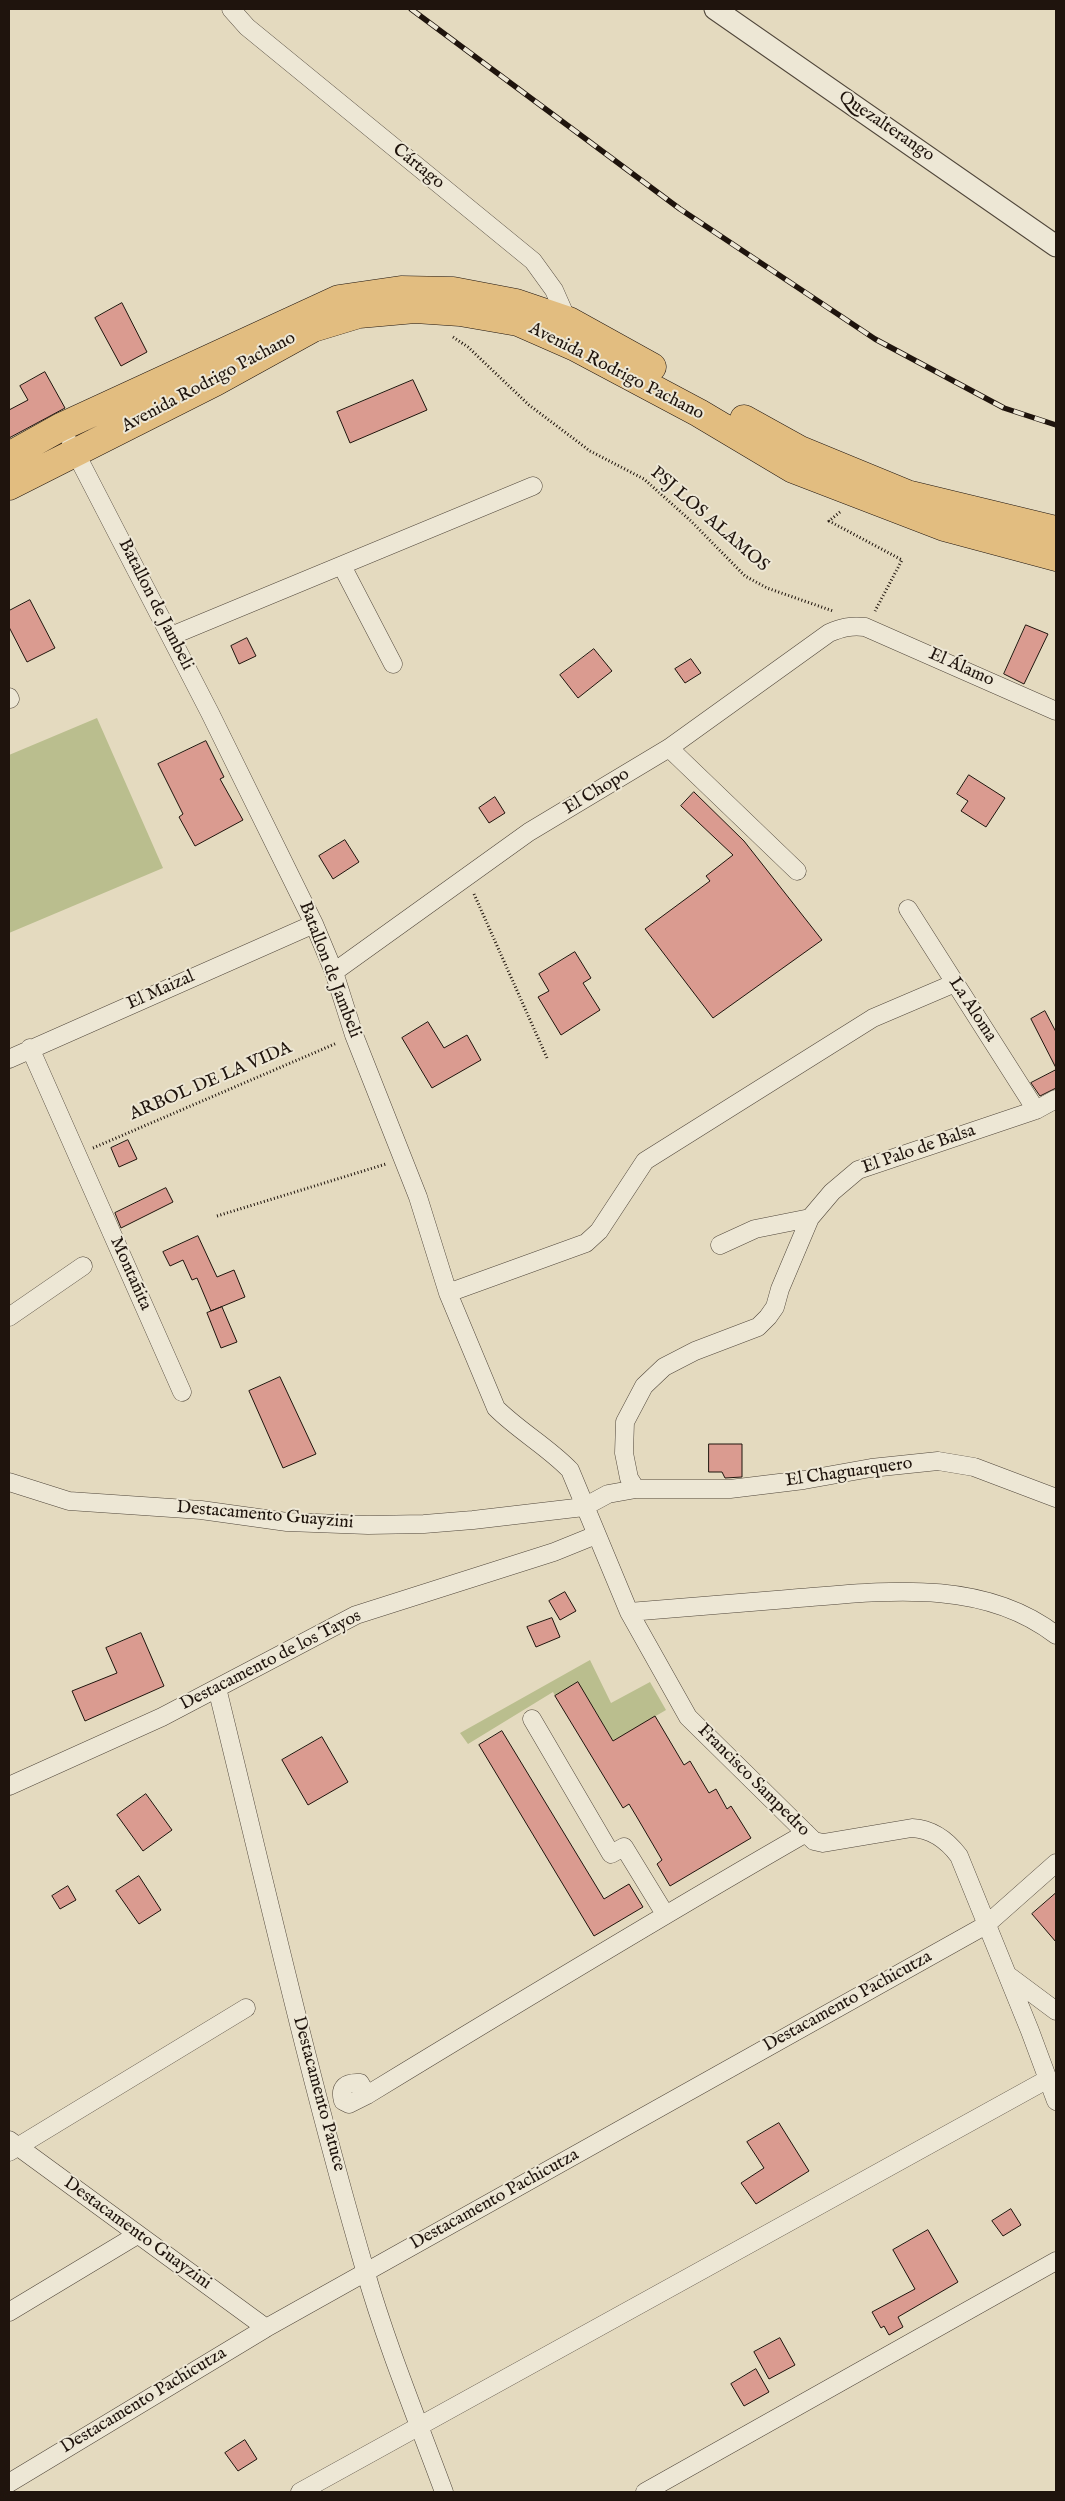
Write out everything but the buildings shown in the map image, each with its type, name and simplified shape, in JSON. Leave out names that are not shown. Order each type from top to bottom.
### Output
[{"type":"main road","name":"Avenida Rodrigo Pachano","points":[[9,456],[61,427],[339,298],[400,290],[453,291],[516,303],[569,321],[800,450],[907,494],[1056,530]]},
{"type":"main road","name":"Avenida Rodrigo Pachano","points":[[9,486],[215,382],[314,328],[359,314],[415,309],[460,312],[518,322],[575,347],[699,413],[793,469],[944,527],[1056,557]]},
{"type":"street","name":"Cártago","points":[[231,9],[247,27],[534,261],[554,290],[569,321],[575,347]]},
{"type":"street","name":"Quezalterango","points":[[715,9],[1056,246]]},
{"type":"street","name":"Batallon de Jambeli","points":[[61,427],[76,452],[171,636],[314,924],[334,972],[354,1035],[404,1159],[448,1293],[496,1408],[506,1418],[555,1454],[570,1470],[579,1488],[584,1507]]},
{"type":"street","points":[[171,636],[533,486]]},
{"type":"street","points":[[342,566],[393,664]]},
{"type":"street","name":"El Chopo","points":[[334,972],[529,832],[669,748],[829,633],[854,625],[865,626]]},
{"type":"street","name":"El Álamo","points":[[865,626],[1056,711]]},
{"type":"street","points":[[669,748],[797,871]]},
{"type":"street","name":"La Aloma","points":[[908,910],[1036,1110]]},
{"type":"street","name":"El Maizal","points":[[9,1059],[30,1048],[314,924]]},
{"type":"street","points":[[448,1293],[586,1243],[599,1231],[645,1161],[873,1018],[955,983]]},
{"type":"street","name":"Montañita","points":[[30,1048],[182,1392]]},
{"type":"street","name":"El Palo de Balsa","points":[[636,1489],[629,1478],[624,1453],[625,1422],[644,1386],[664,1367],[695,1351],[758,1327],[768,1317],[775,1307],[780,1289],[810,1218],[832,1192],[858,1170],[1036,1110],[1056,1099]]},
{"type":"street","points":[[720,1245],[755,1229],[810,1218]]},
{"type":"street","points":[[9,1317],[83,1266]]},
{"type":"street","name":"El Chaguarquero","points":[[584,1507],[608,1494],[636,1489],[730,1489],[804,1480],[871,1468],[938,1461],[974,1467],[1056,1498]]},
{"type":"street","name":"Destacamento Guayzini","points":[[9,1482],[69,1501],[201,1510],[287,1522],[424,1524],[584,1507]]},
{"type":"street","name":"Francisco Sampedro","points":[[584,1507],[629,1612],[688,1718],[814,1842],[823,1843],[912,1828],[924,1830],[944,1839],[959,1856],[1056,2101]]},
{"type":"street","name":"Destacamento de los Tayos","points":[[9,1786],[162,1717],[356,1615],[554,1552],[596,1535]]},
{"type":"street","points":[[629,1612],[875,1592],[921,1592],[970,1597],[1012,1610],[1056,1635]]},
{"type":"street","name":"Destacamento Patuce","points":[[217,1688],[295,2009],[366,2272],[418,2426],[444,2492]]},
{"type":"street","points":[[532,1719],[611,1854],[624,1847],[665,1914]]},
{"type":"street","points":[[367,2095],[665,1914],[806,1834]]},
{"type":"street","name":"Destacamento Pachicutza","points":[[9,2483],[266,2328],[986,1925],[1056,1862]]},
{"type":"street","points":[[1007,1974],[1056,2011]]},
{"type":"street","points":[[12,2146],[246,2008]]},
{"type":"street","points":[[300,2492],[1048,2079]]},
{"type":"street","name":"Destacamento Guayzini","points":[[12,2146],[266,2328]]},
{"type":"street","points":[[9,2312],[137,2235]]},
{"type":"street","points":[[645,2492],[1056,2261]]},
{"type":"path","name":"PSJ LOS ALAMOS","points":[[453,337],[468,347],[529,405],[590,451],[644,479],[691,520],[745,576],[767,588],[840,614],[865,626]]},
{"type":"path","points":[[860,496],[829,521],[902,560],[883,598],[865,626]]},
{"type":"path","points":[[467,877],[548,1058]]},
{"type":"path","name":"ARBOL DE LA VIDA","points":[[78,1155],[354,1035]]},
{"type":"path","points":[[216,1216],[404,1159]]},
{"type":"green space","points":[[97,718],[163,868],[9,933],[9,755]]},
{"type":"green space","points":[[590,1660],[611,1703],[650,1682],[666,1710],[613,1741],[578,1682],[555,1696],[553,1692],[468,1744],[460,1733]]},
{"type":"railway","points":[[411,9],[680,209],[875,339],[1004,408],[1056,425]]}]
